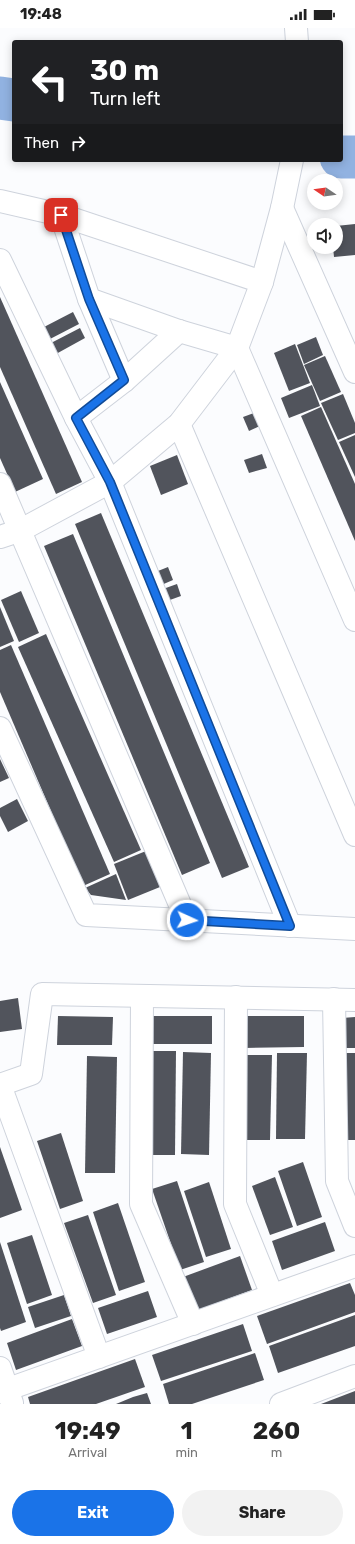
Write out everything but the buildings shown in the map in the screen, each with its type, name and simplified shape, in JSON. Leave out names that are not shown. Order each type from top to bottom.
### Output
[{"type":"street","points":[[296,28],[297,40]]},
{"type":"street","points":[[0,537],[21,530],[110,482],[180,424],[237,348],[262,282],[282,208],[290,165]]},
{"type":"street","points":[[0,201],[61,215],[262,282]]},
{"type":"street","points":[[282,208],[355,372]]},
{"type":"street","points":[[61,215],[89,299],[124,380]]},
{"type":"street","points":[[0,260],[76,418],[110,482],[290,926]]},
{"type":"street","points":[[89,299],[179,331],[237,348]]},
{"type":"street","points":[[76,418],[124,380],[179,331]]},
{"type":"street","points":[[237,348],[355,620]]},
{"type":"street","points":[[180,424],[355,835]]},
{"type":"street","points":[[0,484],[187,920]]},
{"type":"street","points":[[0,728],[86,915],[355,929]]},
{"type":"street","points":[[99,1357],[0,1085],[31,1074],[42,994],[355,1000]]},
{"type":"street","points":[[142,996],[141,1204],[193,1324]]},
{"type":"street","points":[[236,997],[234,1204],[272,1296]]},
{"type":"street","points":[[334,999],[337,1181],[355,1226]]},
{"type":"street","points":[[0,1368],[7,1395],[99,1357],[355,1266]]},
{"type":"street","points":[[281,1404],[355,1376]]},
{"type":"waterway","points":[[0,98],[12,100]]},
{"type":"waterway","points":[[343,157],[355,157]]},
{"type":"route","points":[[61,215],[89,299],[124,380],[76,418],[110,482],[290,926],[187,920]]}]
